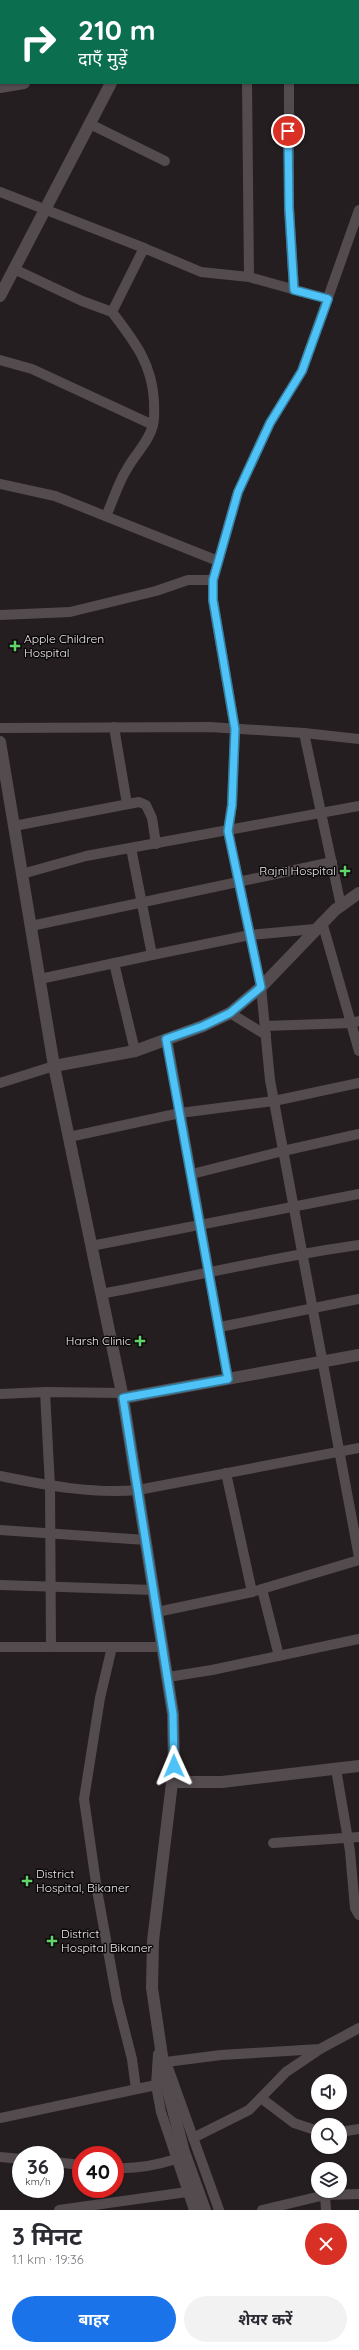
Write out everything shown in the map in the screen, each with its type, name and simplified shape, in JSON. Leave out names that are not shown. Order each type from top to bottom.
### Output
[{"type":"street","points":[[0,88],[19,84]]},
{"type":"street","points":[[0,296],[110,84]]},
{"type":"street","points":[[247,84],[249,277]]},
{"type":"street","points":[[289,84],[289,208],[294,290]]},
{"type":"street","points":[[90,124],[165,162]]},
{"type":"street","points":[[0,192],[82,222],[201,272],[249,277],[328,299]]},
{"type":"street","points":[[157,1612],[257,1590],[359,1558],[323,1362],[301,1253],[274,1101],[261,987],[228,831],[232,805],[235,729],[214,607],[213,580],[238,492],[270,423],[302,371],[359,210]]},
{"type":"street","points":[[112,312],[144,248]]},
{"type":"street","points":[[14,269],[82,301],[112,312],[134,340],[146,362],[153,387],[153,425],[146,443],[126,469],[106,516]]},
{"type":"street","points":[[0,360],[32,369],[153,425]]},
{"type":"street","points":[[0,484],[55,496],[218,562]]},
{"type":"street","points":[[0,615],[70,612],[156,591],[188,580],[213,580]]},
{"type":"street","points":[[0,728],[235,729],[304,733],[359,739]]},
{"type":"street","points":[[114,728],[127,804]]},
{"type":"street","points":[[304,733],[341,906]]},
{"type":"street","points":[[0,742],[54,1066],[123,1396],[173,1714],[174,1766],[153,1941],[152,1988],[166,2083],[187,2192],[194,2210]]},
{"type":"street","points":[[14,826],[139,802],[146,805],[152,818],[156,844]]},
{"type":"street","points":[[22,874],[86,856],[228,831],[320,811],[359,806]]},
{"type":"street","points":[[132,848],[152,955]]},
{"type":"street","points":[[31,926],[332,862]]},
{"type":"street","points":[[0,1083],[54,1066],[135,1051],[203,1026],[230,1013],[261,987],[319,926],[341,906],[359,894]]},
{"type":"street","points":[[40,979],[250,935],[319,926]]},
{"type":"street","points":[[319,926],[355,1022],[359,1051]]},
{"type":"street","points":[[114,963],[135,1051]]},
{"type":"street","points":[[230,1013],[265,1031],[355,1022]]},
{"type":"street","points":[[166,1039],[220,1327],[228,1379]]},
{"type":"street","points":[[68,1137],[180,1113],[274,1101],[359,1083]]},
{"type":"street","points":[[192,1174],[359,1134]]},
{"type":"street","points":[[91,1246],[201,1223],[359,1194]]},
{"type":"street","points":[[101,1294],[210,1273],[301,1253],[359,1245]]},
{"type":"street","points":[[220,1327],[312,1307],[359,1299]]},
{"type":"street","points":[[0,1394],[45,1392],[123,1396],[228,1379],[359,1355]]},
{"type":"street","points":[[45,1392],[50,1486],[52,1586],[51,1647]]},
{"type":"street","points":[[0,1476],[50,1486],[86,1491],[110,1492],[138,1490],[359,1448]]},
{"type":"street","points":[[226,1473],[257,1590],[279,1656]]},
{"type":"street","points":[[0,1530],[51,1535],[146,1540]]},
{"type":"street","points":[[0,1585],[154,1590]]},
{"type":"street","points":[[168,1677],[359,1639]]},
{"type":"street","points":[[0,1647],[163,1648]]},
{"type":"street","points":[[112,1647],[100,1698],[84,1799],[98,1897],[117,2000],[132,2059],[136,2089]]},
{"type":"street","points":[[172,1782],[222,1782],[359,1766]]},
{"type":"street","points":[[336,1769],[348,1838],[355,1908],[359,1915]]},
{"type":"street","points":[[273,1843],[359,1837]]},
{"type":"street","points":[[193,2138],[239,2116],[261,2098],[286,2072],[320,2049],[359,2028]]},
{"type":"street","points":[[159,2043],[219,2210]]},
{"type":"street","points":[[159,2043],[156,2084],[161,2112],[205,2210]]},
{"type":"street","points":[[166,2062],[221,2054],[320,2049]]},
{"type":"street","points":[[0,2118],[156,2084]]},
{"type":"street","points":[[261,2098],[294,2123],[311,2129]]},
{"type":"street","points":[[347,2131],[359,2129]]},
{"type":"street","points":[[124,2168],[152,2167],[180,2155]]},
{"type":"street","points":[[0,2157],[12,2158]]},
{"type":"street","points":[[59,2210],[187,2192]]},
{"type":"street","points":[[347,2194],[359,2194]]},
{"type":"street","points":[[262,2210],[312,2198]]},
{"type":"street","points":[[325,2198],[326,2210]]},
{"type":"place","name":"Apple Children Hospital","points":[[15,646]]},
{"type":"place","name":"Rajni Hospital","points":[[345,871]]},
{"type":"place","name":"Harsh Clinic","points":[[140,1341]]},
{"type":"place","name":"District Hospital, Bikaner","points":[[27,1881]]},
{"type":"place","name":"District Hospital Bikaner","points":[[52,1941]]},
{"type":"route","points":[[174,1766],[173,1714],[123,1398],[228,1379],[217,1307],[166,1039],[203,1026],[230,1013],[261,987],[228,831],[232,805],[235,729],[213,600],[213,580],[238,492],[270,423],[302,371],[328,299],[294,290],[289,208],[288,131]]}]
